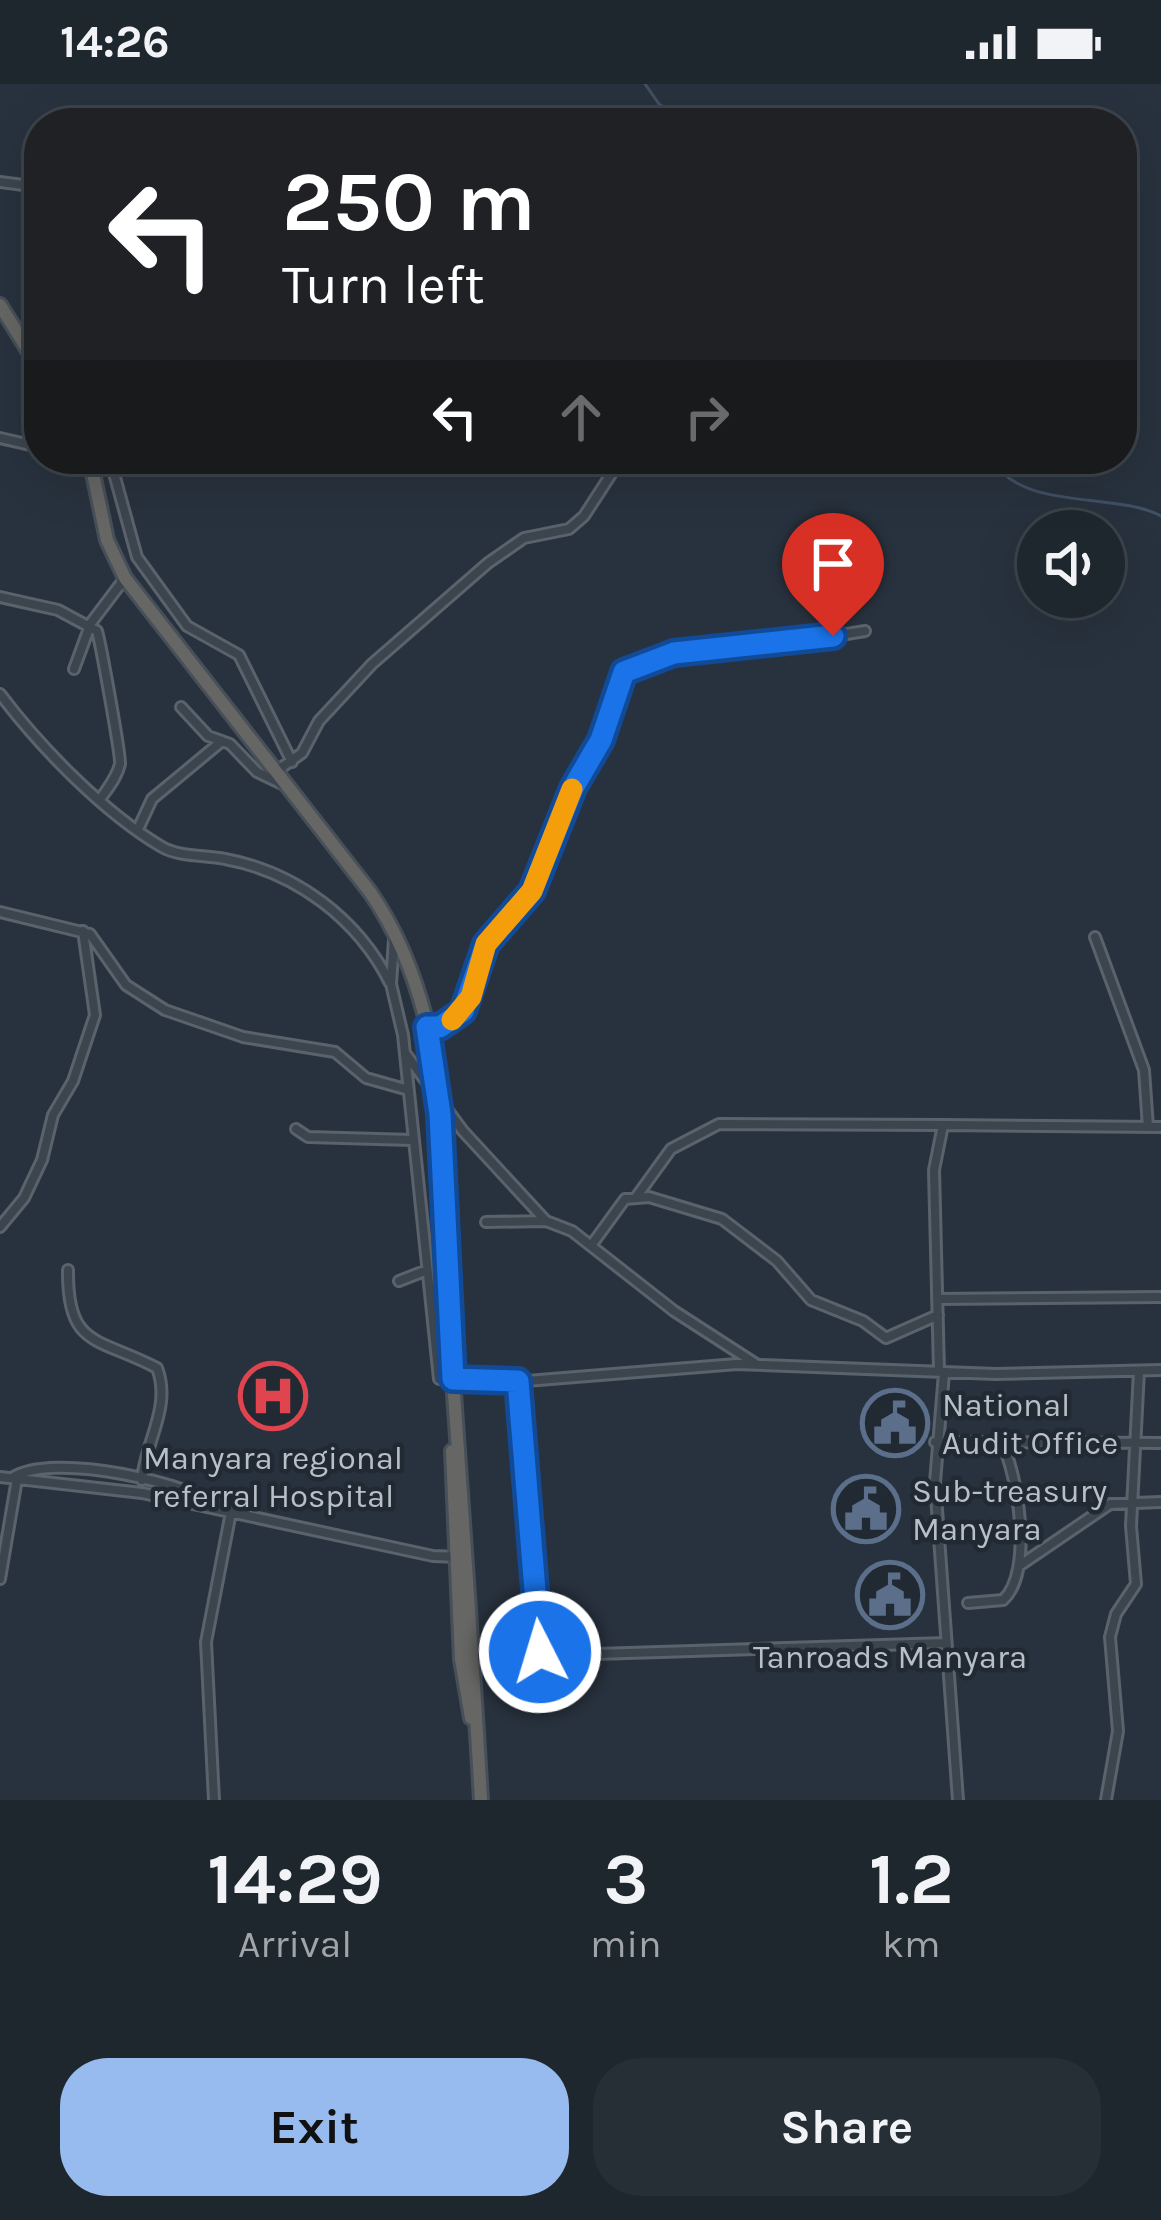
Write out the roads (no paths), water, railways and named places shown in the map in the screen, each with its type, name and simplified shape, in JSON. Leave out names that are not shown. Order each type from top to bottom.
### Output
[{"type":"highway","points":[[0,305],[24,344]]},
{"type":"highway","points":[[93,474],[107,540],[125,578],[292,787],[395,931],[427,1027],[439,1097],[455,1402],[451,1476],[481,1800]]},
{"type":"street","points":[[114,474],[137,557],[187,626],[239,655],[292,762]]},
{"type":"street","points":[[278,770],[292,762],[328,710],[398,640],[524,538],[568,529],[584,516],[611,474]]},
{"type":"street","points":[[74,669],[91,623],[125,578]]},
{"type":"street","points":[[0,597],[36,603],[91,623],[100,645],[105,696],[120,750],[118,771],[101,798]]},
{"type":"street","points":[[427,1027],[440,1027],[463,1011],[486,944],[532,891],[573,788],[601,740],[624,672],[674,653],[797,643],[866,631]]},
{"type":"street","points":[[0,694],[32,734],[139,827],[172,850],[262,867],[295,884],[364,940],[391,984]]},
{"type":"street","points":[[181,707],[208,736],[223,740],[256,772],[292,787]]},
{"type":"street","points":[[139,827],[152,799],[223,740]]},
{"type":"street","points":[[0,912],[83,930],[96,940],[126,985],[165,1010],[243,1036],[335,1052],[366,1078],[405,1089]]},
{"type":"street","points":[[0,1227],[24,1198],[42,1160],[53,1115],[73,1081],[95,1015],[83,930]]},
{"type":"street","points":[[395,931],[391,984],[405,1053],[405,1089],[439,1379],[518,1381],[757,1365],[942,1372],[1161,1370]]},
{"type":"street","points":[[1095,937],[1144,1070],[1148,1127]]},
{"type":"street","points":[[405,1053],[546,1221],[592,1243],[649,1292],[757,1365]]},
{"type":"street","points":[[637,1196],[671,1149],[719,1124],[1161,1127]]},
{"type":"street","points":[[943,1125],[934,1171],[942,1372],[935,1442],[958,1800]]},
{"type":"street","points":[[296,1129],[308,1137],[412,1140]]},
{"type":"street","points":[[592,1243],[625,1199],[637,1196],[722,1219],[777,1261],[811,1300],[863,1321],[886,1338],[938,1315]]},
{"type":"street","points":[[486,1222],[546,1221]]},
{"type":"street","points":[[68,1270],[68,1308],[80,1328],[157,1368],[159,1414],[142,1480]]},
{"type":"street","points":[[399,1281],[427,1270]]},
{"type":"street","points":[[428,1284],[450,1315]]},
{"type":"street","points":[[937,1299],[1161,1297]]},
{"type":"street","points":[[1106,1800],[1118,1731],[1110,1637],[1121,1604],[1136,1584],[1132,1501],[1139,1443],[1139,1371]]},
{"type":"street","points":[[518,1381],[540,1652]]},
{"type":"street","points":[[968,1604],[1004,1600],[1015,1588],[1016,1473],[1000,1441]]},
{"type":"street","points":[[935,1442],[1161,1443]]},
{"type":"street","points":[[6,1476],[41,1466],[142,1480],[183,1489],[231,1512]]},
{"type":"street","points":[[6,1476],[142,1493],[462,1557]]},
{"type":"street","points":[[0,1579],[6,1476]]},
{"type":"street","points":[[1018,1567],[1105,1507],[1161,1502]]},
{"type":"street","points":[[214,1800],[206,1642],[231,1512]]},
{"type":"street","points":[[469,1658],[540,1652],[946,1643]]},
{"type":"waterway","points":[[645,84],[664,108]]},
{"type":"waterway","points":[[1004,474],[1046,494],[1119,504],[1161,516]]},
{"type":"place","name":"Manyara regional referral Hospital","points":[[273,1396]]},
{"type":"place","name":"National Audit Office","points":[[895,1423]]},
{"type":"place","name":"Sub-treasury Manyara","points":[[866,1509]]},
{"type":"place","name":"Tanroads Manyara","points":[[890,1595]]}]
